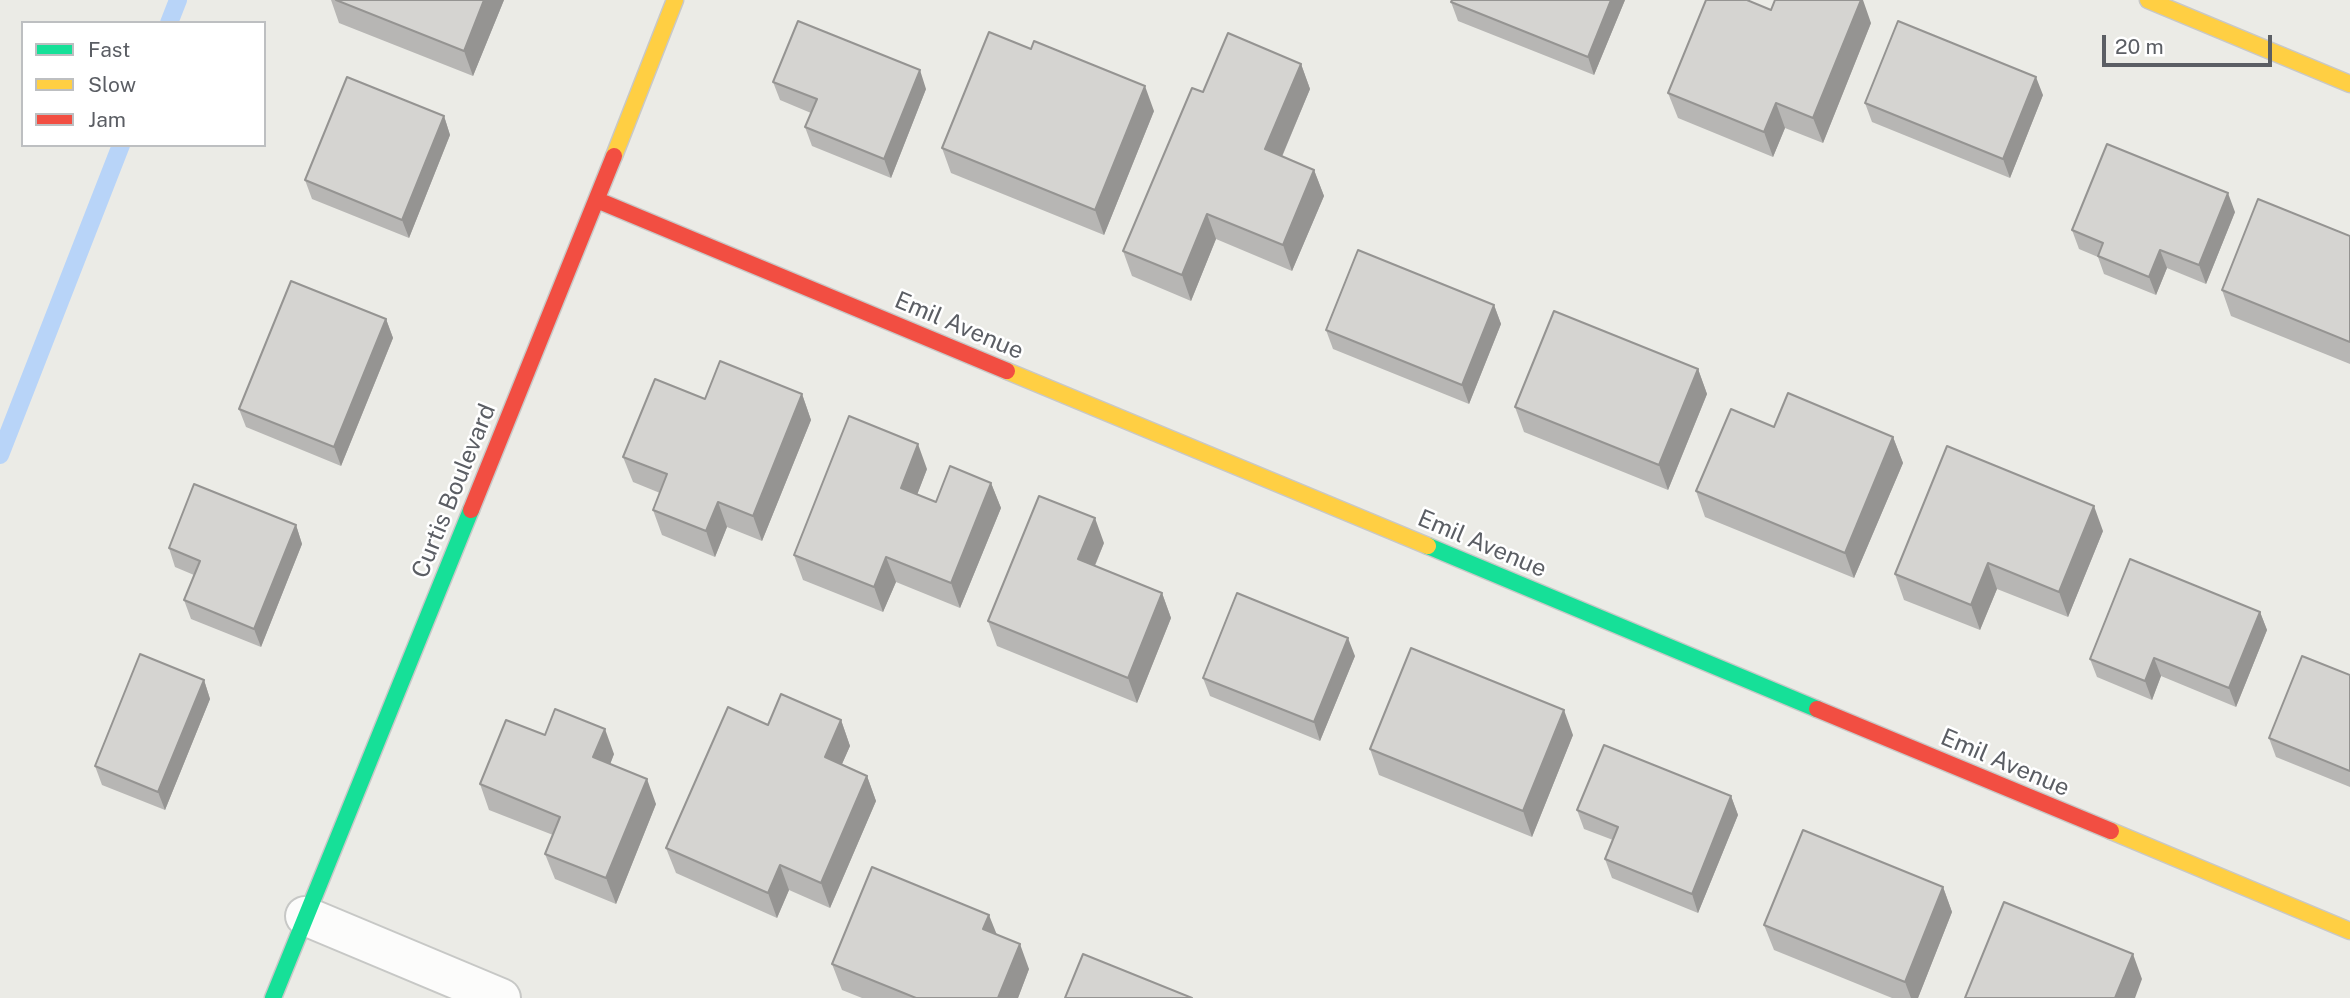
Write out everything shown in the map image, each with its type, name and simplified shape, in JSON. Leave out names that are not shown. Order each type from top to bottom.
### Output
[{"type":"street","name":"Curtis Boulevard","points":[[273,998],[597,200],[675,0]]},
{"type":"street","points":[[2148,0],[2350,84]]},
{"type":"street","name":"Emil Avenue","points":[[597,200],[2350,931]]},
{"type":"street","points":[[305,916],[500,998]]},
{"type":"building","points":[[336,0],[484,0],[464,51]]},
{"type":"building","points":[[1611,0],[1588,57],[1451,2]]},
{"type":"building","points":[[1706,0],[1747,0],[1771,10],[1775,0],[1861,0],[1813,118],[1776,103],[1764,132],[1668,93]]},
{"type":"building","points":[[798,21],[920,70],[884,159],[805,127],[817,99],[773,82]]},
{"type":"building","points":[[1898,21],[2036,77],[2003,159],[1865,103]]},
{"type":"building","points":[[989,32],[1031,49],[1034,41],[1145,86],[1095,210],[942,148]]},
{"type":"building","points":[[1228,33],[1301,64],[1265,149],[1314,170],[1283,245],[1207,214],[1182,275],[1123,251],[1192,88],[1203,92]]},
{"type":"building","points":[[347,77],[444,116],[402,220],[305,180]]},
{"type":"building","points":[[2107,144],[2228,193],[2199,265],[2160,250],[2149,277],[2098,256],[2103,243],[2072,230]]},
{"type":"building","points":[[2258,199],[2350,236],[2350,342],[2222,290]]},
{"type":"building","points":[[1358,250],[1494,305],[1462,385],[1326,330]]},
{"type":"building","points":[[291,281],[386,319],[334,447],[239,409]]},
{"type":"building","points":[[1554,311],[1698,369],[1659,465],[1515,407]]},
{"type":"building","points":[[720,361],[802,394],[753,516],[718,502],[706,531],[653,510],[667,474],[623,457],[655,379],[705,399]]},
{"type":"building","points":[[1788,393],[1893,437],[1845,553],[1696,491],[1731,409],[1774,427]]},
{"type":"building","points":[[849,416],[918,444],[901,488],[936,502],[950,466],[991,483],[951,583],[886,557],[874,587],[794,555]]},
{"type":"building","points":[[1947,446],[2094,506],[2059,592],[1988,563],[1971,605],[1895,574]]},
{"type":"building","points":[[194,484],[296,525],[254,629],[184,600],[200,561],[169,548]]},
{"type":"building","points":[[1039,496],[1095,518],[1078,559],[1162,593],[1128,678],[988,621]]},
{"type":"building","points":[[2130,559],[2260,612],[2229,688],[2154,658],[2145,681],[2090,659]]},
{"type":"building","points":[[1237,593],[1348,638],[1314,722],[1203,678]]},
{"type":"building","points":[[1411,648],[1564,710],[1523,811],[1370,749]]},
{"type":"building","points":[[140,654],[204,680],[158,792],[95,766]]},
{"type":"building","points":[[2302,656],[2350,675],[2350,771],[2269,738]]},
{"type":"building","points":[[781,694],[841,720],[825,757],[867,776],[821,883],[780,865],[768,893],[666,848],[728,707],[768,725]]},
{"type":"building","points":[[555,709],[605,729],[593,757],[647,779],[606,878],[545,854],[560,817],[480,784],[506,720],[545,735]]},
{"type":"building","points":[[1604,745],[1731,796],[1692,894],[1605,859],[1618,827],[1577,810]]},
{"type":"building","points":[[1803,830],[1943,887],[1905,982],[1764,925]]},
{"type":"building","points":[[872,867],[989,915],[983,929],[1020,944],[998,998],[916,998],[832,964]]},
{"type":"building","points":[[2004,902],[2133,954],[2115,998],[1965,998]]},
{"type":"building","points":[[1083,954],[1192,998],[1065,998]]},
{"type":"waterway","points":[[170,21],[178,0]]},
{"type":"waterway","points":[[0,455],[120,147]]},
{"type":"traffic: fast","points":[[273,998],[471,510]]},
{"type":"traffic: fast","points":[[1428,546],[1817,709]]},
{"type":"traffic: slow","points":[[614,156],[675,0]]},
{"type":"traffic: slow","points":[[2148,0],[2350,84]]},
{"type":"traffic: slow","points":[[1007,371],[1428,546]]},
{"type":"traffic: slow","points":[[2111,831],[2350,931]]},
{"type":"traffic: jam","points":[[471,510],[614,156]]},
{"type":"traffic: jam","points":[[597,200],[1007,371]]},
{"type":"traffic: jam","points":[[1817,709],[2111,831]]}]
